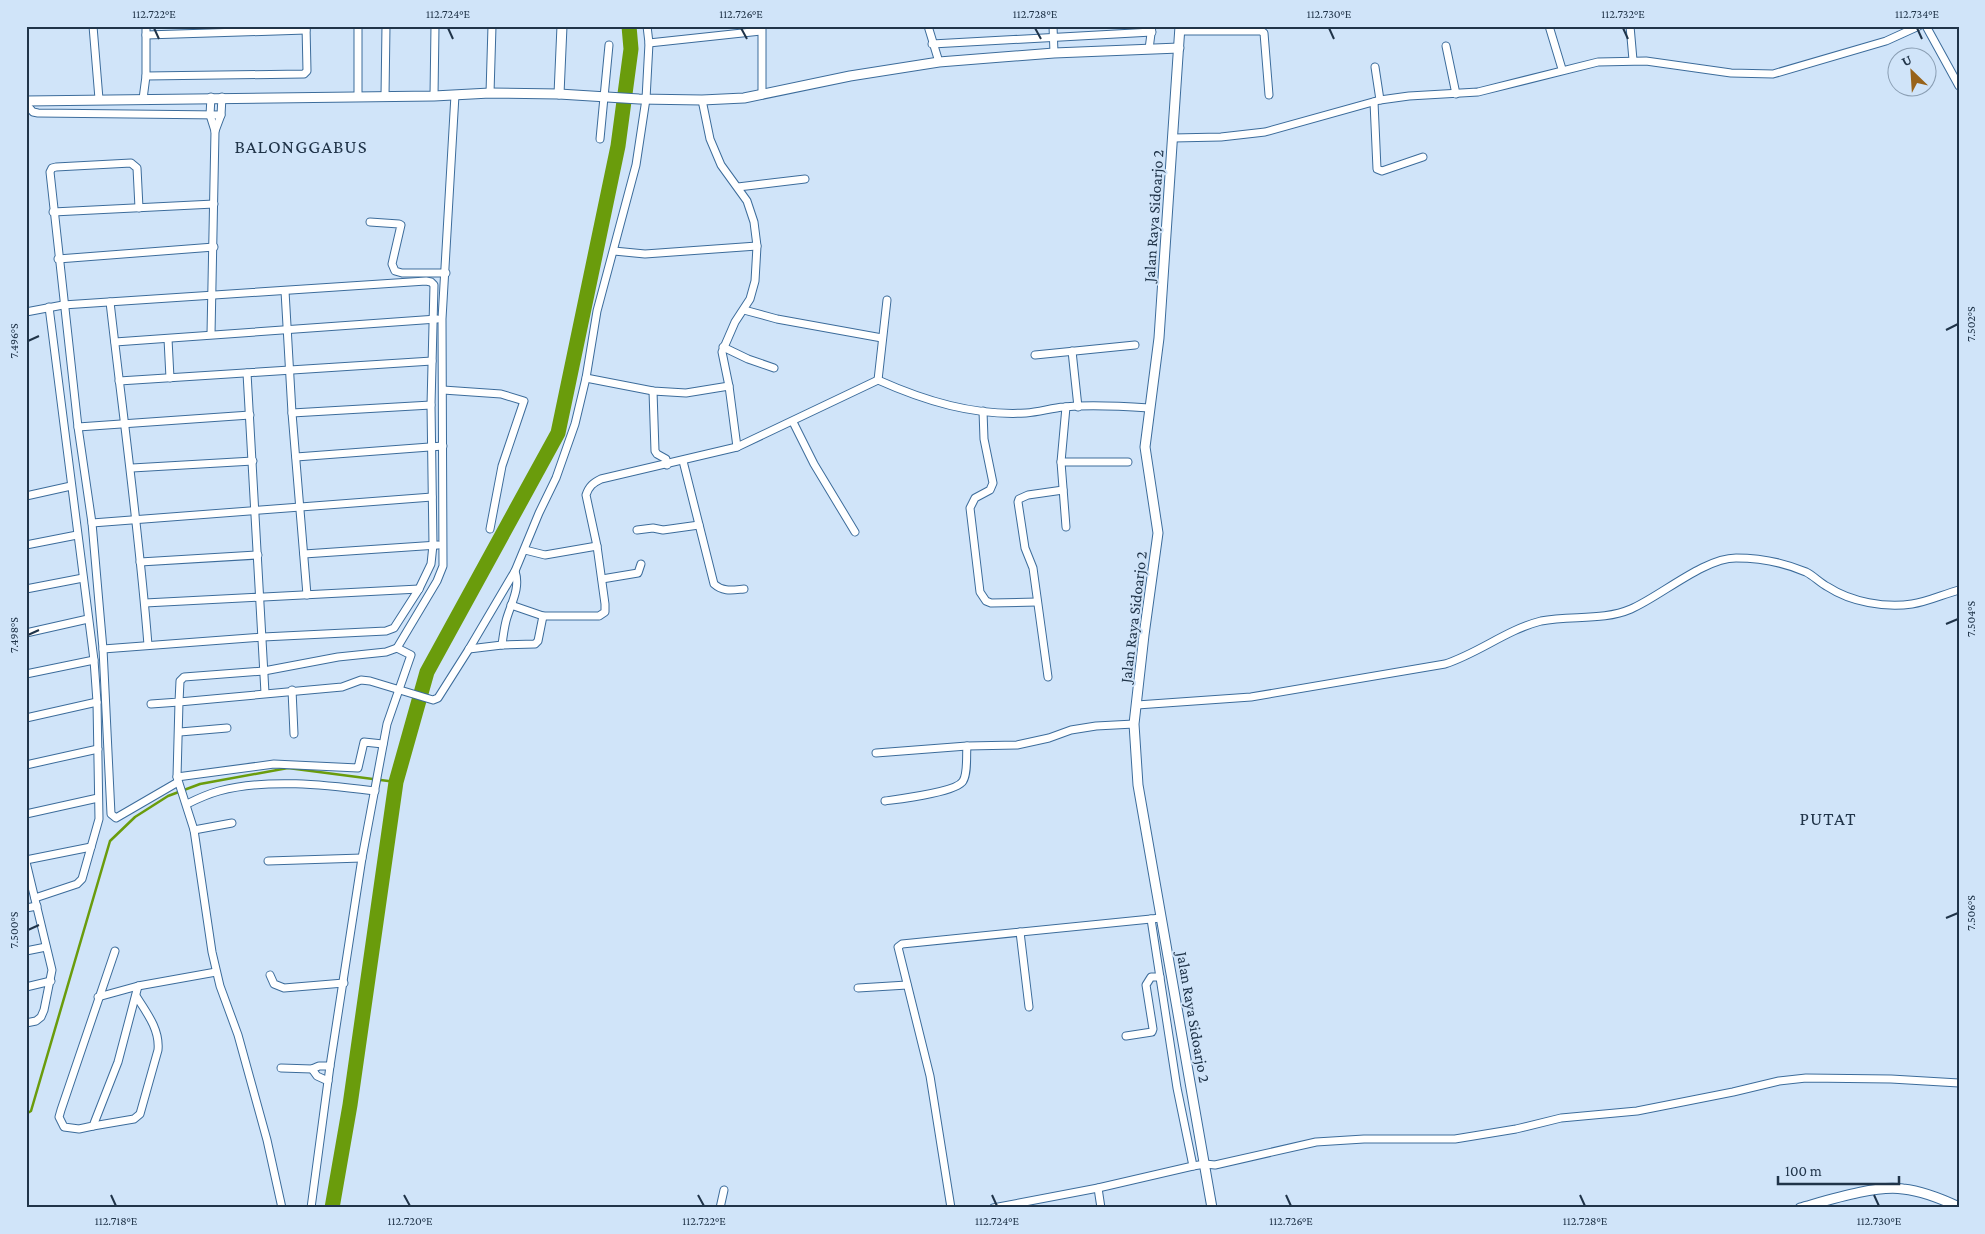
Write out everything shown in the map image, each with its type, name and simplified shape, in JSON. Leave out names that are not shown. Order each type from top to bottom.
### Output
[{"type":"street","points":[[93,26],[100,99]]},
{"type":"street","points":[[143,99],[146,76],[146,26]]},
{"type":"street","points":[[358,26],[358,96]]},
{"type":"street","points":[[385,96],[386,26]]},
{"type":"street","points":[[434,96],[435,26]]},
{"type":"street","points":[[490,93],[492,26]]},
{"type":"street","points":[[559,94],[562,26]]},
{"type":"street","points":[[151,704],[342,687],[361,680],[434,700],[438,698],[469,650],[515,571],[556,478],[575,424],[586,378],[597,311],[636,165],[649,43],[647,26]]},
{"type":"street","points":[[928,26],[939,62]]},
{"type":"street","points":[[1053,26],[1054,53]]},
{"type":"street","points":[[1549,26],[1562,70]]},
{"type":"street","points":[[1630,26],[1633,60]]},
{"type":"street","points":[[1173,138],[1221,138],[1265,132],[1377,101],[1409,96],[1478,92],[1598,62],[1633,60],[1731,73],[1773,74],[1886,42],[1919,26]]},
{"type":"street","points":[[1926,26],[1959,86]]},
{"type":"street","points":[[146,34],[188,30],[306,28],[307,71],[304,74],[146,76]]},
{"type":"street","points":[[649,43],[762,28],[762,95]]},
{"type":"street","points":[[932,44],[1152,29],[1149,48]]},
{"type":"street","points":[[1180,29],[1261,31],[1264,33],[1269,94]]},
{"type":"street","name":"Jalan Raya Sidoarjo 2","points":[[1180,29],[1177,48],[1173,138],[1159,338],[1143,408],[1145,447],[1158,533],[1144,635],[1137,705],[1132,724],[1155,919],[1199,1165],[1212,1208]]},
{"type":"street","points":[[600,139],[606,97],[609,45]]},
{"type":"street","points":[[1446,46],[1456,94]]},
{"type":"street","points":[[26,102],[211,97],[434,96],[490,93],[702,100],[744,98],[850,76],[939,62],[1054,53],[1177,48]]},
{"type":"street","points":[[1376,67],[1376,169],[1382,171],[1424,157]]},
{"type":"street","points":[[282,1208],[267,1140],[238,1035],[216,972],[194,830],[187,803],[178,781],[180,680],[182,678],[264,671],[338,657],[386,652],[398,648],[442,572],[444,566],[442,319],[455,95]]},
{"type":"street","points":[[211,97],[210,115],[215,131],[211,334]]},
{"type":"street","points":[[215,131],[221,115],[222,97]]},
{"type":"street","points":[[702,100],[710,139],[721,164],[738,187],[749,208],[754,222],[757,246],[755,280],[750,299],[735,322],[723,349],[737,447]]},
{"type":"street","points":[[26,102],[33,112],[38,113],[221,115]]},
{"type":"street","points":[[139,208],[137,168],[135,165],[128,163],[52,168],[50,175],[63,305],[92,523],[103,649],[111,814],[116,818],[178,781],[274,764],[358,768],[364,742],[383,744]]},
{"type":"street","points":[[738,187],[805,178]]},
{"type":"street","points":[[53,212],[214,204]]},
{"type":"street","points":[[370,222],[401,225],[392,264],[395,271],[402,273],[446,273]]},
{"type":"street","points":[[614,251],[645,254],[757,246]]},
{"type":"street","points":[[58,259],[214,247]]},
{"type":"street","points":[[26,312],[63,305],[212,295],[431,282],[434,285],[431,405],[433,545],[430,566],[419,589],[394,628],[386,631],[263,637],[103,649]]},
{"type":"street","points":[[285,291],[292,413],[307,595]]},
{"type":"street","points":[[878,380],[887,300]]},
{"type":"street","points":[[110,302],[132,468],[148,645]]},
{"type":"street","points":[[26,908],[77,884],[82,879],[99,819],[94,660],[49,307]]},
{"type":"street","points":[[744,310],[777,320],[882,338]]},
{"type":"street","points":[[115,342],[442,319]]},
{"type":"street","points":[[168,339],[170,378]]},
{"type":"street","points":[[1035,355],[1135,345]]},
{"type":"street","points":[[723,349],[774,368]]},
{"type":"street","points":[[1072,351],[1078,407]]},
{"type":"street","points":[[119,381],[432,361]]},
{"type":"street","points":[[247,373],[265,693]]},
{"type":"street","points":[[586,378],[653,391],[686,393],[729,386]]},
{"type":"street","points":[[512,605],[543,616],[568,617],[601,615],[606,608],[597,546],[586,495],[593,483],[600,479],[682,462],[737,447],[878,380],[920,398],[983,411],[1026,413],[1066,407],[1143,408]]},
{"type":"street","points":[[443,390],[501,394],[524,401],[502,466],[490,530]]},
{"type":"street","points":[[653,391],[655,451],[656,454],[666,459],[667,465]]},
{"type":"street","points":[[292,413],[431,405]]},
{"type":"street","points":[[1066,407],[1061,462],[1066,527]]},
{"type":"street","points":[[983,411],[984,440],[994,483],[990,490],[975,498],[970,508],[980,592],[986,601],[991,603],[1037,602]]},
{"type":"street","points":[[78,427],[250,415]]},
{"type":"street","points":[[793,422],[814,464],[855,532]]},
{"type":"street","points":[[296,457],[443,446]]},
{"type":"street","points":[[132,468],[253,461]]},
{"type":"street","points":[[682,462],[714,584],[725,591],[744,589]]},
{"type":"street","points":[[1061,462],[1128,462]]},
{"type":"street","points":[[26,496],[71,486]]},
{"type":"street","points":[[1048,677],[1033,568],[1025,548],[1018,502],[1019,499],[1028,496],[1063,490]]},
{"type":"street","points":[[92,523],[432,497]]},
{"type":"street","points":[[637,530],[653,528],[663,530],[700,525]]},
{"type":"street","points":[[26,545],[78,535]]},
{"type":"street","points":[[304,554],[443,545]]},
{"type":"street","points":[[524,550],[545,555],[597,546]]},
{"type":"street","points":[[140,562],[258,555]]},
{"type":"street","points":[[1137,705],[1251,697],[1445,664],[1464,658],[1514,629],[1543,621],[1608,616],[1630,609],[1716,562],[1735,558],[1788,565],[1808,573],[1828,588],[1847,597],[1874,604],[1913,604],[1959,590]]},
{"type":"street","points":[[602,579],[638,573],[641,564]]},
{"type":"street","points":[[502,645],[506,621],[517,584],[515,571]]},
{"type":"street","points":[[26,589],[83,578]]},
{"type":"street","points":[[145,604],[419,589]]},
{"type":"street","points":[[469,650],[502,645],[533,645],[537,643],[543,616]]},
{"type":"street","points":[[26,633],[88,620]]},
{"type":"street","points":[[394,628],[406,633]]},
{"type":"street","points":[[311,1208],[330,1066],[362,858],[387,724],[411,655],[398,648]]},
{"type":"street","points":[[26,674],[94,660]]},
{"type":"street","points":[[292,690],[294,734]]},
{"type":"street","points":[[26,718],[96,702]]},
{"type":"street","points":[[876,753],[967,746],[1017,746],[1071,730],[1096,726],[1132,724]]},
{"type":"street","points":[[180,732],[227,728]]},
{"type":"street","points":[[885,801],[960,785],[964,779],[967,746]]},
{"type":"street","points":[[26,765],[98,749]]},
{"type":"street","points":[[187,803],[218,791],[244,786],[276,784],[376,789]]},
{"type":"street","points":[[26,814],[98,798]]},
{"type":"street","points":[[194,830],[232,824]]},
{"type":"street","points":[[26,1023],[36,1021],[41,1017],[44,1010],[51,982],[51,962],[26,861],[91,847]]},
{"type":"street","points":[[268,861],[362,858]]},
{"type":"street","points":[[951,1208],[930,1076],[908,985],[897,949],[902,944],[1155,919],[1160,976],[1177,1088],[1199,1165]]},
{"type":"street","points":[[1020,932],[1029,1007]]},
{"type":"street","points":[[26,951],[46,946]]},
{"type":"street","points":[[115,950],[59,1117],[64,1127],[71,1129],[134,1119],[140,1114],[159,1043],[151,1019],[136,996]]},
{"type":"street","points":[[98,997],[138,986],[216,972]]},
{"type":"street","points":[[270,975],[274,984],[284,988],[344,983]]},
{"type":"street","points":[[1126,1036],[1152,1032],[1146,985],[1152,977],[1160,976]]},
{"type":"street","points":[[26,987],[51,982]]},
{"type":"street","points":[[858,988],[908,985]]},
{"type":"street","points":[[93,1126],[118,1062],[138,986]]},
{"type":"street","points":[[281,1068],[330,1066]]},
{"type":"street","points":[[312,1068],[317,1076],[328,1081]]},
{"type":"street","points":[[993,1208],[1036,1204],[1199,1165],[1215,1165],[1316,1142],[1364,1139],[1455,1139],[1516,1129],[1561,1118],[1636,1111],[1779,1081],[1806,1078],[1891,1079],[1959,1083]]},
{"type":"street","points":[[1098,1188],[1101,1208]]},
{"type":"street","points":[[1800,1208],[1834,1204],[1884,1188],[1902,1188],[1920,1192],[1959,1207]]},
{"type":"street","points":[[720,1208],[724,1190]]},
{"type":"waterway","points":[[332,1208],[350,1105],[396,782],[427,672],[558,433],[618,146],[631,49],[629,26]]},
{"type":"waterway","points":[[26,1114],[31,1111],[110,841],[135,817],[168,796],[200,784],[288,768],[396,782]]},
{"type":"district","name":"BALONGGABUS","points":[[301,146]]},
{"type":"district","name":"PUTAT","points":[[1828,818]]}]
